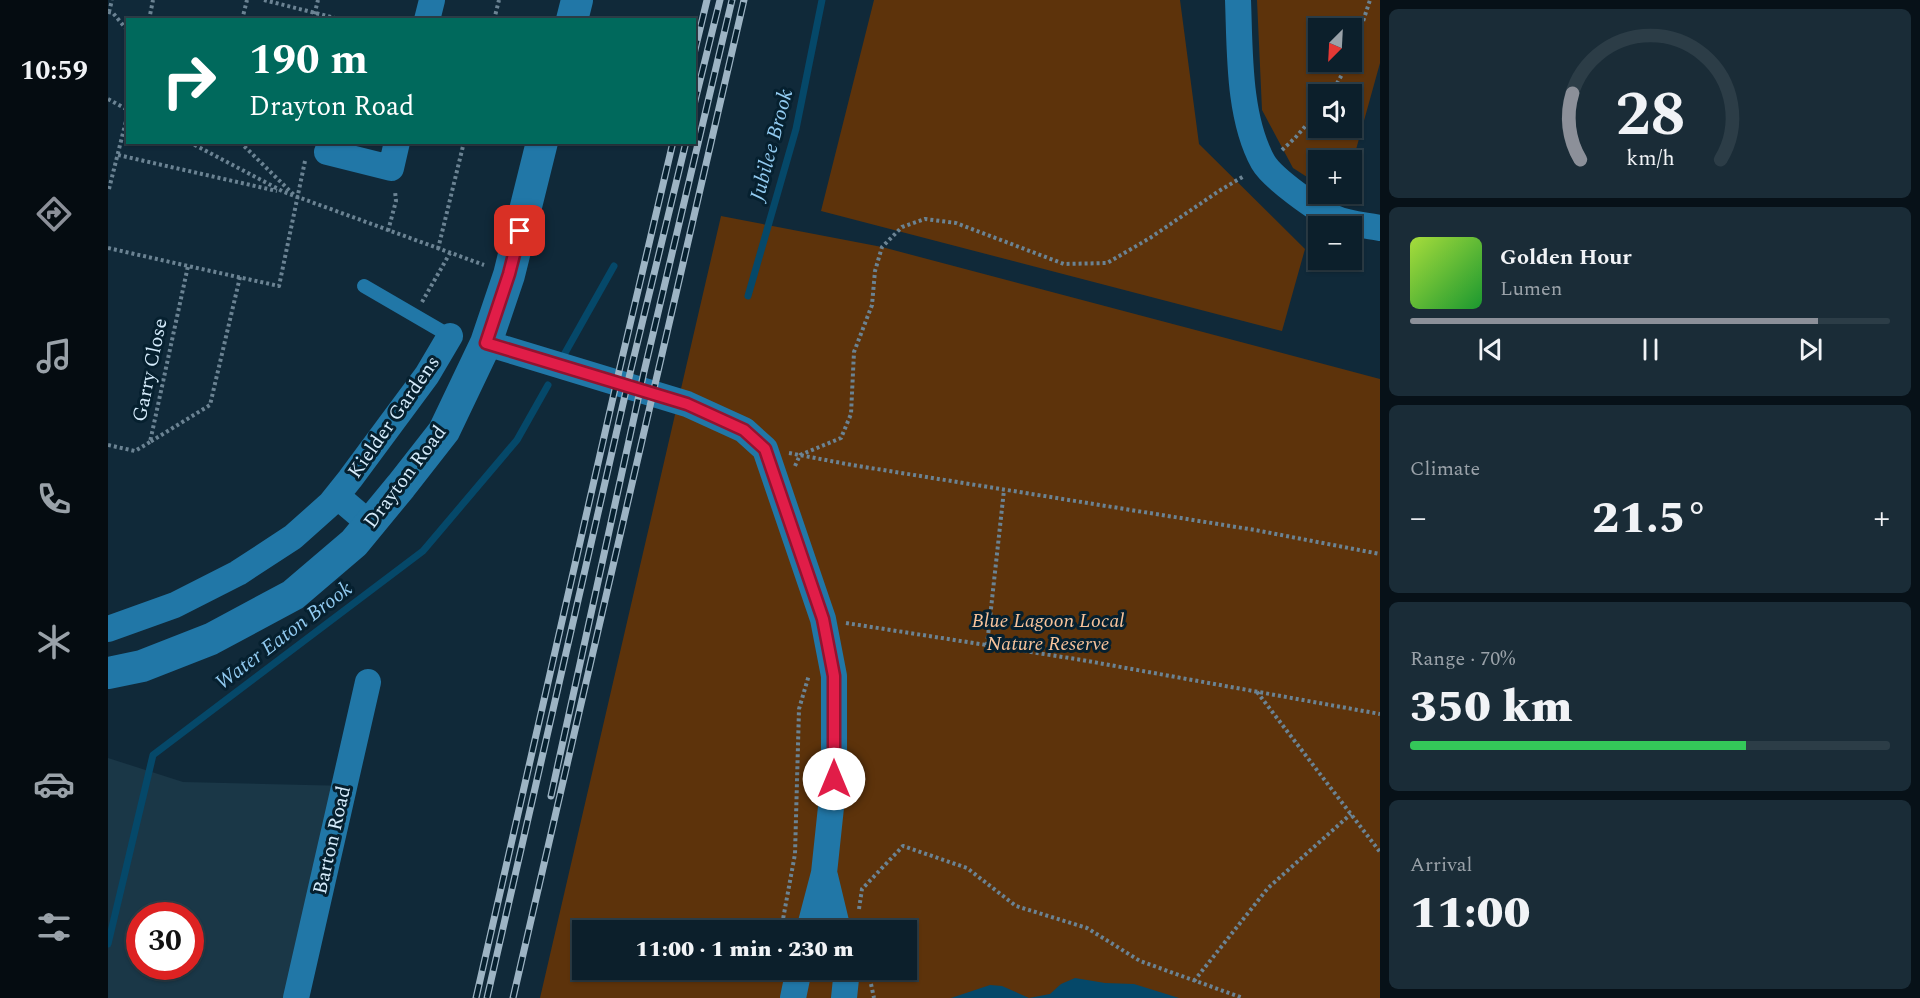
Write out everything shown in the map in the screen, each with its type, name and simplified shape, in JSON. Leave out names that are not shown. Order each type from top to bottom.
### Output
[{"type":"street","points":[[428,18],[432,0]]},
{"type":"street","points":[[572,18],[577,0]]},
{"type":"street","points":[[1238,0],[1242,85],[1253,141],[1264,165],[1302,198],[1336,219],[1380,228]]},
{"type":"street","points":[[317,154],[391,168],[397,144]]},
{"type":"street","name":"Drayton Road","points":[[108,673],[142,666],[211,639],[293,594],[354,543],[370,524],[444,430],[486,343],[509,274],[542,144]]},
{"type":"street","name":"Kielder Gardens","points":[[108,629],[174,605],[238,573],[293,537],[330,504],[427,375],[450,336]]},
{"type":"street","points":[[486,343],[687,404],[744,430],[765,449],[823,619],[834,676],[834,779],[824,873],[812,920]]},
{"type":"street","name":"Kielder Gardens","points":[[337,495],[370,524]]},
{"type":"street","name":"Barton Road","points":[[296,998],[368,682]]},
{"type":"street","points":[[824,873],[846,920]]},
{"type":"street","points":[[793,998],[797,980]]},
{"type":"street","points":[[844,998],[846,980]]},
{"type":"lane","points":[[364,286],[450,336]]},
{"type":"path","points":[[112,0],[108,12],[113,13],[126,29]]},
{"type":"path","points":[[149,18],[153,0]]},
{"type":"path","points":[[242,18],[247,0]]},
{"type":"path","points":[[264,0],[335,18]]},
{"type":"path","points":[[314,18],[318,0]]},
{"type":"path","points":[[494,18],[499,0]]},
{"type":"path","points":[[1362,24],[1370,0]]},
{"type":"path","points":[[108,99],[126,110]]},
{"type":"path","points":[[108,190],[126,120]]},
{"type":"path","points":[[800,455],[841,438],[851,414],[854,352],[872,305],[875,270],[882,247],[902,227],[925,219],[956,223],[1064,264],[1107,263],[1150,238],[1219,190],[1264,165],[1308,123]]},
{"type":"path","points":[[193,144],[297,198],[509,274]]},
{"type":"path","points":[[242,144],[297,198]]},
{"type":"path","points":[[438,249],[464,144]]},
{"type":"path","points":[[108,248],[279,286],[297,198],[317,154]]},
{"type":"path","points":[[118,155],[284,192]]},
{"type":"path","points":[[388,231],[396,201],[391,168]]},
{"type":"path","points":[[415,316],[450,253]]},
{"type":"path","name":"Garry Close","points":[[150,442],[188,266]]},
{"type":"path","name":"Garry Close","points":[[150,442],[210,405],[240,277]]},
{"type":"path","points":[[108,445],[135,451],[150,442]]},
{"type":"path","points":[[765,449],[1255,530],[1380,554]]},
{"type":"path","points":[[987,645],[1004,490]]},
{"type":"path","points":[[823,619],[987,645],[1380,714]]},
{"type":"path","points":[[783,920],[795,854],[799,709],[815,655],[828,646]]},
{"type":"path","points":[[1257,692],[1380,852]]},
{"type":"path","points":[[1194,981],[1268,888],[1351,814]]},
{"type":"path","points":[[850,920],[862,889],[903,846],[967,867],[1016,906],[1087,928],[1140,961],[1243,998]]},
{"type":"shaded area","points":[[108,758],[183,782],[349,786],[300,998],[108,998]]},
{"type":"green space","points":[[874,0],[1180,0],[1199,144],[1305,249],[1282,331],[821,211]]},
{"type":"green space","points":[[1257,0],[1380,0],[1380,63],[1362,128],[1362,84],[1308,84],[1308,138],[1359,138],[1356,150],[1308,150],[1308,178],[1293,168],[1262,110]]},
{"type":"green space","name":"Blue Lagoon Local Nature Reserve","points":[[721,216],[882,247],[1380,379],[1380,998],[540,998]]},
{"type":"water","points":[[1075,978],[1105,983],[1134,984],[1179,998],[1029,998],[1050,994],[1061,984]]},
{"type":"water","points":[[990,985],[1002,986],[1029,998],[951,998]]},
{"type":"waterway","name":"Jubilee Brook","points":[[748,296],[796,129],[822,0]]},
{"type":"waterway","name":"Water Eaton Brook","points":[[565,353],[614,266]]},
{"type":"waterway","name":"Water Eaton Brook","points":[[108,944],[153,755],[423,551],[517,440],[548,385]]},
{"type":"railway","points":[[696,46],[707,0]]},
{"type":"railway","points":[[696,97],[720,0]]},
{"type":"railway","points":[[551,796],[644,372],[732,0]]},
{"type":"railway","points":[[513,998],[744,0]]},
{"type":"railway","points":[[476,998],[673,144]]},
{"type":"railway","points":[[487,998],[631,369],[686,144]]},
{"type":"route","points":[[520,231],[509,274],[486,343],[687,404],[744,430],[765,449],[823,619],[834,676],[834,779]]}]
